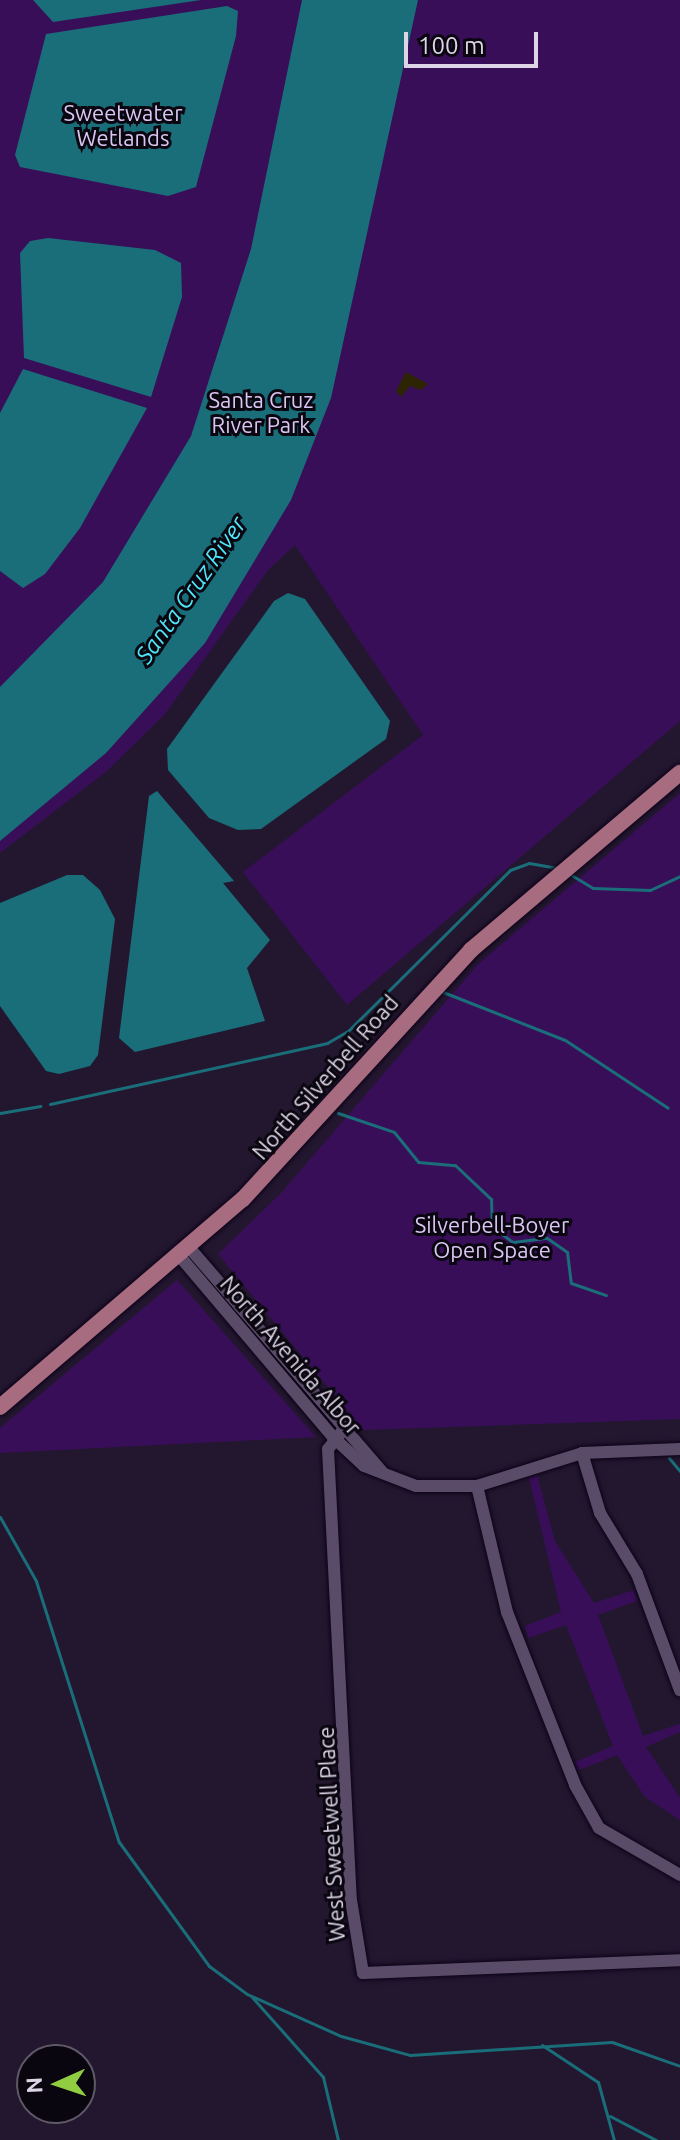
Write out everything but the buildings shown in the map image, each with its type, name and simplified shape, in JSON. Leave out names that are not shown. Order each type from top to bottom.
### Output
[{"type":"main road","name":"North Silverbell Road","points":[[0,1407],[278,1165],[471,950],[680,773]]},
{"type":"street","name":"North Avenida Albor","points":[[182,1249],[338,1434],[382,1472],[416,1486],[477,1486],[582,1453],[680,1449]]},
{"type":"street","name":"West Sweetwell Place","points":[[338,1434],[351,1900],[363,1973],[680,1960]]},
{"type":"street","points":[[582,1453],[600,1513],[637,1574],[680,1690]]},
{"type":"street","points":[[477,1486],[507,1612],[575,1785],[599,1828],[680,1875]]},
{"type":"green space","points":[[0,0],[680,0],[680,721],[347,1005],[243,872],[423,735],[295,545],[268,570],[165,714],[107,771],[0,853]]},
{"type":"green space","name":"Silverbell-Boyer Open Space","points":[[680,793],[680,1419],[363,1430],[218,1254],[282,1192],[478,964]]},
{"type":"green space","points":[[177,1280],[316,1437],[0,1453],[0,1428]]},
{"type":"green space","points":[[537,1475],[555,1541],[594,1603],[634,1590],[637,1601],[598,1615],[643,1736],[680,1724],[680,1732],[646,1747],[680,1798],[680,1820],[645,1797],[617,1755],[579,1770],[575,1762],[613,1746],[566,1625],[528,1638],[525,1626],[561,1612],[529,1478]]},
{"type":"sand","points":[[406,372],[428,384],[421,390],[410,386],[401,397],[396,391]]},
{"type":"water","points":[[33,0],[201,0],[53,22]]},
{"type":"water","name":"Santa Cruz River","points":[[302,0],[418,0],[331,398],[291,500],[205,643],[106,753],[0,841],[0,687],[103,582],[191,436],[251,249]]},
{"type":"water","points":[[227,6],[238,11],[236,36],[196,187],[168,196],[20,167],[15,155],[46,34]]},
{"type":"water","points":[[48,238],[155,250],[181,263],[182,297],[151,397],[24,358],[20,253],[30,241]]},
{"type":"water","points":[[23,369],[147,408],[80,528],[45,574],[23,588],[0,571],[0,413]]},
{"type":"water","points":[[288,593],[305,599],[390,721],[386,739],[261,829],[238,830],[209,818],[168,770],[167,749],[274,601]]},
{"type":"water","points":[[157,791],[234,881],[223,883],[270,940],[247,968],[265,1021],[135,1052],[119,1038],[149,796]]},
{"type":"water","points":[[67,875],[83,875],[100,890],[115,919],[98,1055],[90,1066],[59,1074],[46,1071],[0,1006],[0,903]]},
{"type":"waterway","points":[[50,1104],[327,1043],[348,1031],[510,870],[529,863],[558,868]]},
{"type":"waterway","points":[[568,873],[593,888],[650,890],[680,876]]},
{"type":"waterway","points":[[443,992],[565,1040],[668,1108]]},
{"type":"waterway","points":[[0,1113],[40,1106]]},
{"type":"waterway","points":[[338,1113],[394,1132],[418,1162],[455,1165],[491,1199],[492,1227],[513,1242],[547,1238],[567,1252],[571,1283],[606,1295]]},
{"type":"waterway","points":[[669,1458],[680,1471]]},
{"type":"waterway","points":[[0,1517],[36,1581],[119,1842],[209,1966],[247,1994],[341,2036],[410,2055],[612,2042],[680,2066]]},
{"type":"waterway","points":[[252,1997],[323,2077],[338,2140]]},
{"type":"waterway","points":[[542,2045],[598,2082],[614,2140]]},
{"type":"waterway","points":[[610,2116],[656,2140]]},
{"type":"park label","name":"Sweetwater Wetlands","points":[[123,124]]},
{"type":"park label","name":"Santa Cruz River Park","points":[[261,412]]}]
